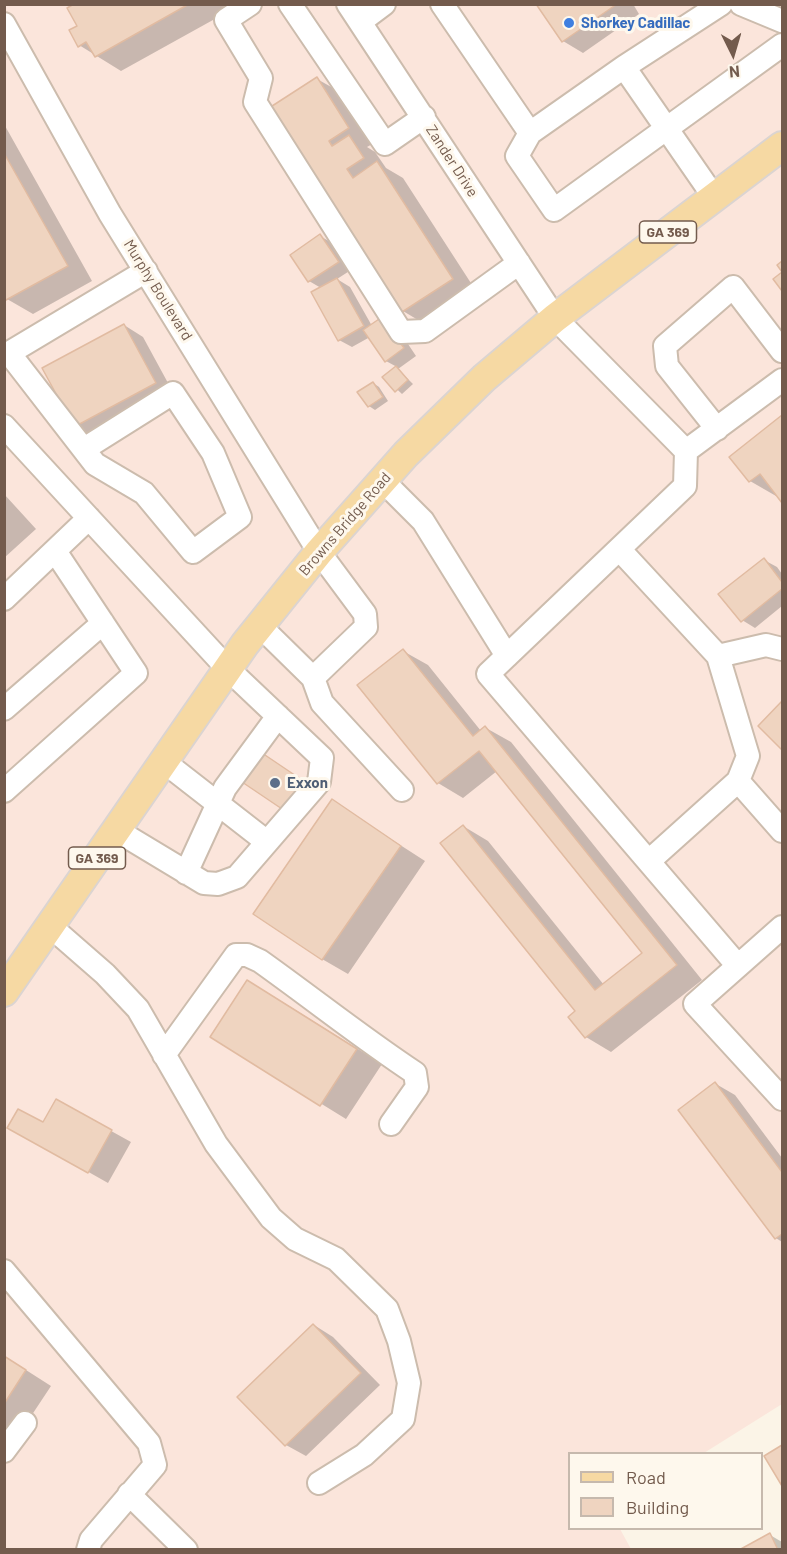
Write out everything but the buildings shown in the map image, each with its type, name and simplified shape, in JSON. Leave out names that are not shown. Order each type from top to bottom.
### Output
[{"type":"main road","name":"Browns Bridge Road","points":[[4,992],[227,668],[319,552],[383,481],[484,378],[555,318],[783,146]]},
{"type":"street","points":[[250,4],[226,20],[261,78],[255,102],[401,332],[425,331],[519,263]]},
{"type":"street","points":[[290,4],[385,144],[424,117]]},
{"type":"street","points":[[354,13],[384,4]]},
{"type":"street","points":[[442,4],[530,133]]},
{"type":"street","points":[[721,4],[624,67],[530,133],[517,156],[554,210],[783,45]]},
{"type":"street","points":[[741,4],[783,21]]},
{"type":"street","name":"Zander Drive","points":[[354,13],[555,318],[686,451]]},
{"type":"street","name":"Murphy Boulevard","points":[[4,24],[110,214],[319,552],[365,614],[366,627],[313,678]]},
{"type":"street","points":[[624,67],[714,197]]},
{"type":"street","points":[[84,449],[173,393],[213,453],[240,517],[194,552],[144,493],[96,464],[84,449],[9,353],[146,271]]},
{"type":"street","points":[[717,429],[667,366],[665,346],[733,287],[783,351]]},
{"type":"street","points":[[738,966],[488,674],[685,486],[686,451],[783,380]]},
{"type":"street","points":[[4,426],[227,668],[322,758],[319,783],[237,877],[218,884],[204,884],[116,830]]},
{"type":"street","points":[[213,453],[246,432]]},
{"type":"street","points":[[383,481],[423,521],[507,656]]},
{"type":"street","points":[[4,599],[89,518]]},
{"type":"street","points":[[619,549],[718,656],[748,756],[738,781],[650,861]]},
{"type":"street","points":[[4,791],[136,673],[55,551]]},
{"type":"street","points":[[4,709],[103,623]]},
{"type":"street","points":[[260,626],[313,678],[322,703],[402,790]]},
{"type":"street","points":[[718,656],[766,645],[783,649]]},
{"type":"street","points":[[186,873],[225,788],[278,716]]},
{"type":"street","points":[[163,761],[267,842]]},
{"type":"street","points":[[738,781],[783,831]]},
{"type":"street","points":[[50,926],[105,974],[138,1009],[216,1144],[271,1218],[295,1239],[336,1259],[387,1309],[399,1341],[409,1383],[403,1419],[364,1455],[319,1483]]},
{"type":"street","points":[[783,927],[695,1004],[783,1099]]},
{"type":"street","points":[[164,1055],[236,955],[247,955],[260,961],[351,1026],[377,1048],[415,1073],[417,1087],[392,1124]]},
{"type":"street","points":[[4,1271],[149,1443],[154,1465],[91,1540],[88,1550]]},
{"type":"street","points":[[4,1451],[25,1423]]},
{"type":"street","points":[[129,1494],[186,1550]]},
{"type":"shaded area","points":[[5,5],[782,5],[782,1404],[706,1452],[568,1452],[568,1530],[621,1530],[631,1549],[5,1550]]},
{"type":"place","name":"Shorkey Cadillac","points":[[569,23]]},
{"type":"place","name":"Exxon","points":[[275,783]]}]
